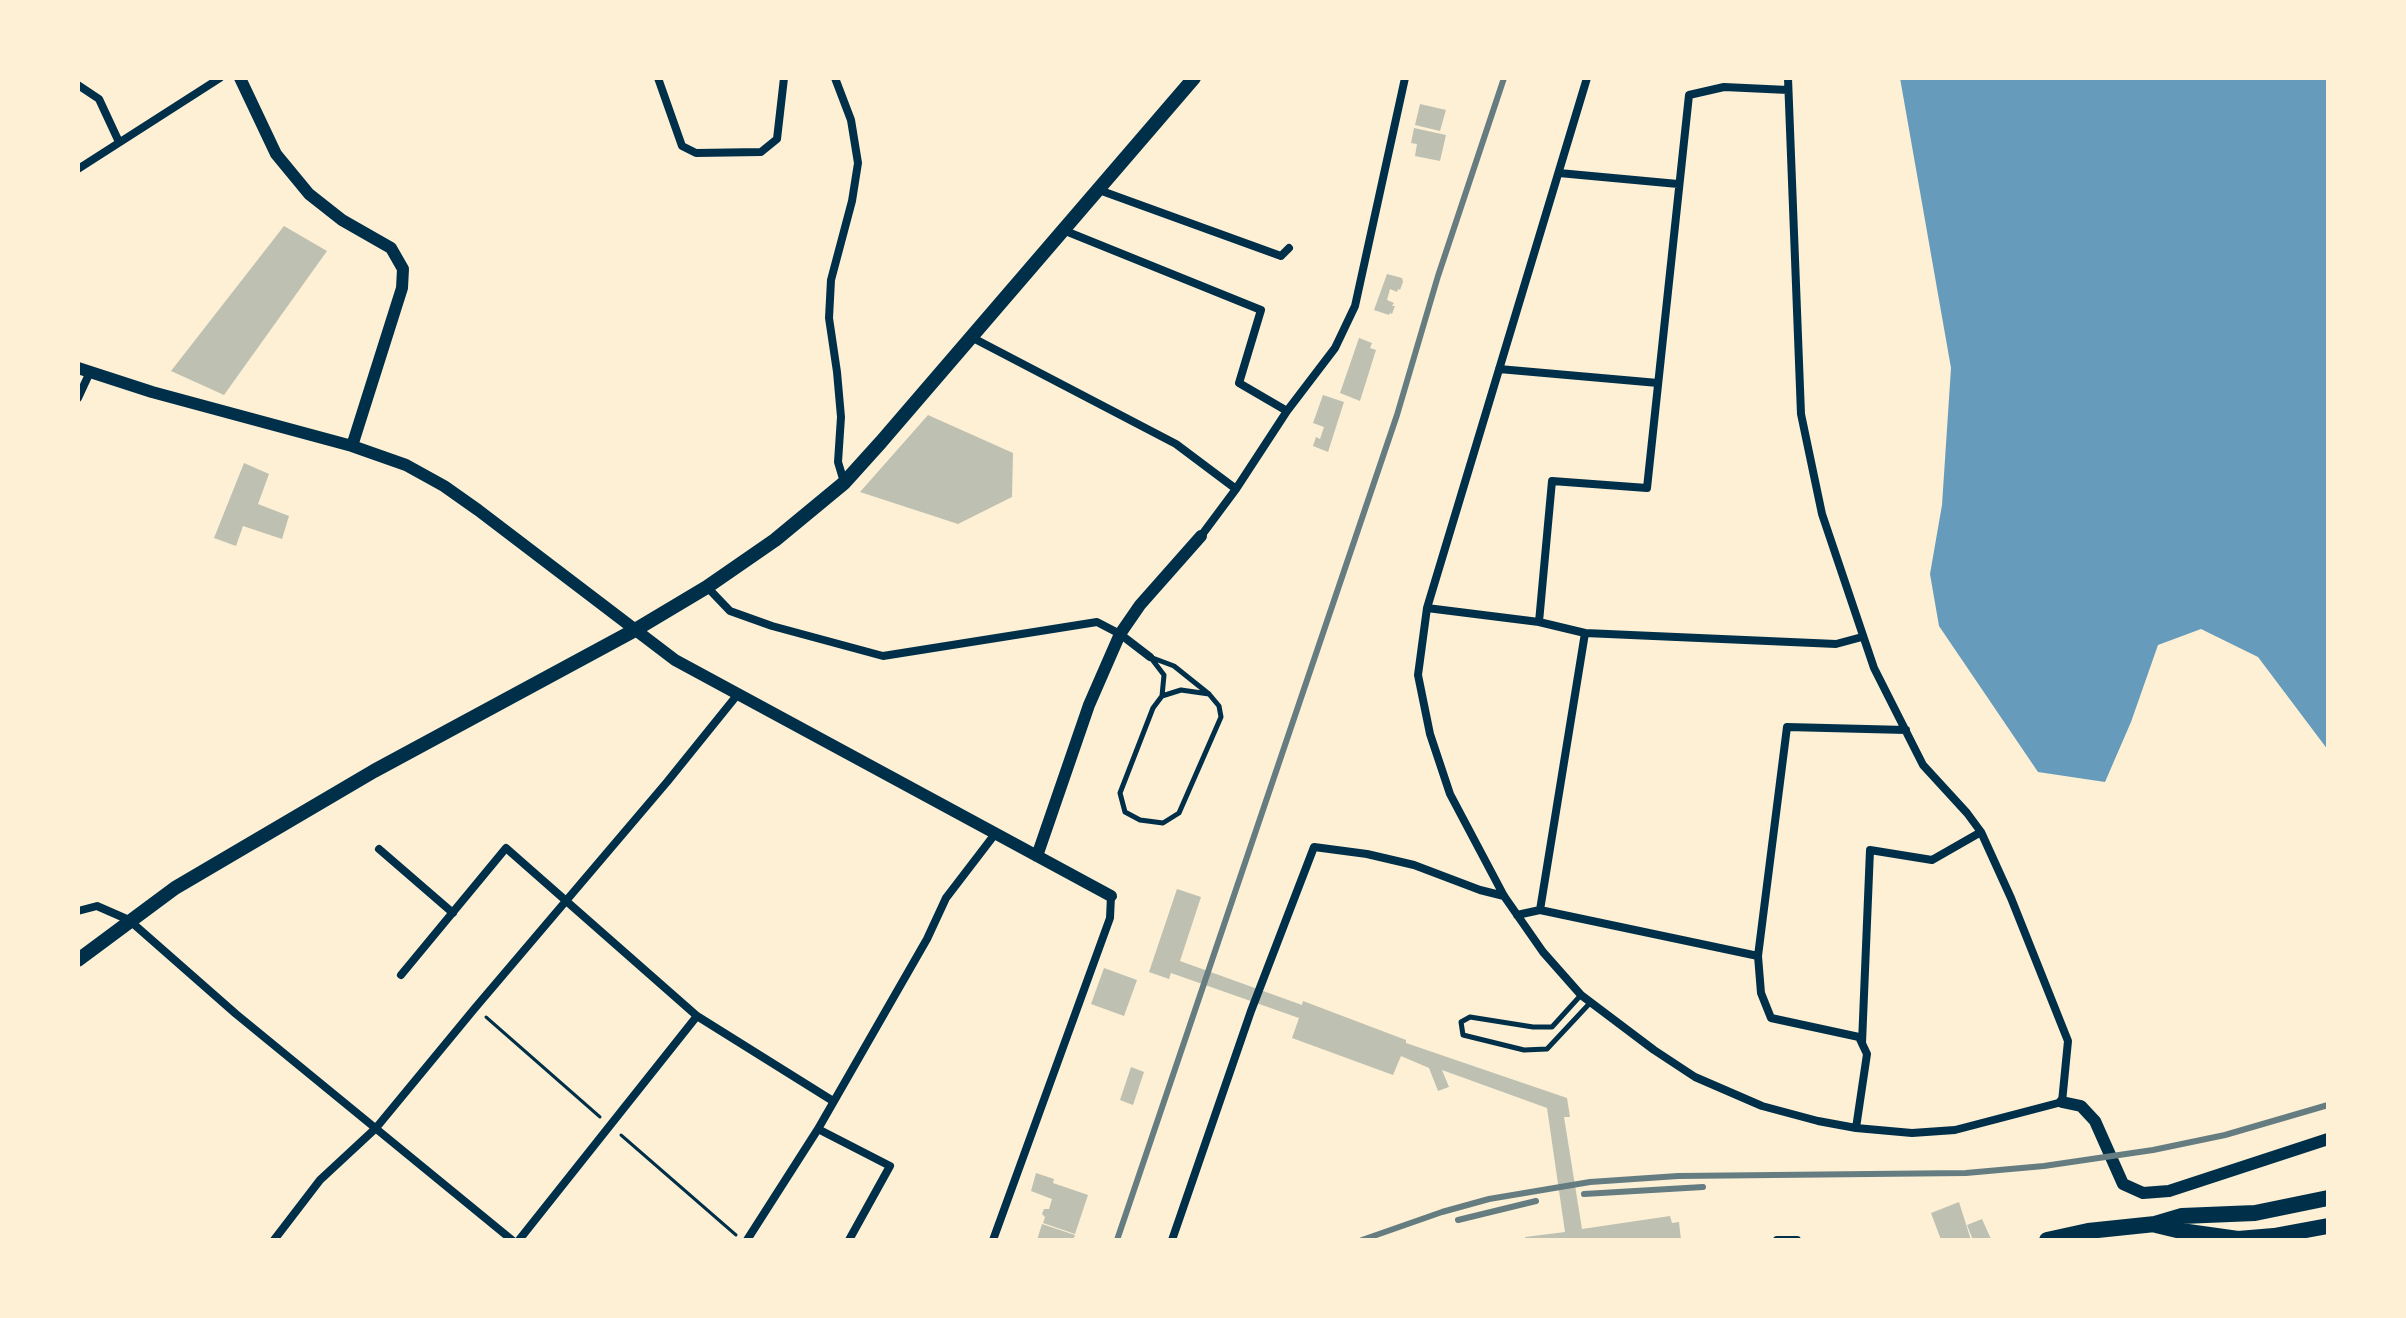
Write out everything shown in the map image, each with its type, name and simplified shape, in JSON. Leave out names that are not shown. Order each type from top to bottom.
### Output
[{"type":"main road","points":[[78,960],[175,888],[361,779],[635,630],[707,587],[775,540],[844,483],[973,338],[1194,78]]},
{"type":"main road","points":[[2047,1240],[2088,1231],[2155,1224],[2182,1216],[2255,1213],[2328,1198]]},
{"type":"main road","points":[[2155,1224],[2180,1235],[2238,1239],[2328,1226]]},
{"type":"street","points":[[78,169],[220,78]]},
{"type":"street","points":[[240,78],[276,154],[309,194],[342,220],[391,248],[403,269],[402,288],[352,446]]},
{"type":"street","points":[[658,78],[682,146],[696,153],[761,152],[777,139],[784,78]]},
{"type":"street","points":[[835,78],[851,120],[858,163],[852,201],[831,280],[829,318],[841,417],[838,462],[844,483]]},
{"type":"street","points":[[1037,856],[1089,705],[1120,634],[1140,605],[1201,536],[1236,489],[1287,411],[1335,348],[1355,306],[1405,78]]},
{"type":"street","points":[[1587,78],[1427,608],[1418,675],[1430,734],[1450,794],[1517,915],[1543,952],[1590,1003],[1695,1077],[1762,1106],[1856,1128],[1912,1133],[1955,1130],[2062,1102],[2081,1106],[2095,1121],[2123,1184],[2143,1193],[2169,1191],[2328,1139]]},
{"type":"street","points":[[1788,78],[1801,414],[1822,514],[1874,668],[1923,765],[1981,832],[2011,898],[2068,1041],[2062,1102]]},
{"type":"street","points":[[78,85],[99,99],[119,142]]},
{"type":"street","points":[[1539,622],[1552,481],[1647,488],[1689,95],[1724,87],[1788,90]]},
{"type":"street","points":[[1559,173],[1678,184]]},
{"type":"street","points":[[1099,190],[1281,256],[1289,248]]},
{"type":"street","points":[[1063,230],[1261,310],[1239,383],[1287,411]]},
{"type":"street","points":[[973,338],[1176,444],[1236,489]]},
{"type":"street","points":[[1499,369],[1658,383]]},
{"type":"street","points":[[78,398],[84,370],[152,392],[352,446],[406,465],[478,510],[675,660],[1111,896],[1110,918],[993,1240]]},
{"type":"street","points":[[707,587],[730,611],[772,626],[883,656],[1097,622],[1120,634],[1150,657]]},
{"type":"street","points":[[1427,608],[1539,622],[1585,633],[1836,644],[1862,637]]},
{"type":"street","points":[[1540,910],[1585,633]]},
{"type":"street","points":[[274,1240],[320,1180],[376,1128],[738,694]]},
{"type":"street","points":[[1856,1128],[1867,1054],[1859,1037],[1771,1018],[1761,993],[1758,956],[1787,727],[1906,730]]},
{"type":"street","points":[[1862,1043],[1870,850],[1932,860],[1981,832]]},
{"type":"street","points":[[745,1240],[818,1129],[927,939],[946,898],[995,834]]},
{"type":"street","points":[[1172,1240],[1251,1011],[1314,847],[1367,854],[1414,865],[1504,896]]},
{"type":"street","points":[[401,975],[506,848],[697,1016],[833,1101]]},
{"type":"street","points":[[379,849],[453,913]]},
{"type":"street","points":[[78,911],[97,906],[129,920],[236,1014],[512,1240]]},
{"type":"street","points":[[1517,915],[1540,910],[1758,956]]},
{"type":"street","points":[[519,1240],[697,1016]]},
{"type":"street","points":[[818,1129],[890,1166],[849,1240]]},
{"type":"street","points":[[1777,1240],[1797,1240]]},
{"type":"lane","points":[[1150,657],[1174,666],[1209,694],[1219,706],[1221,717],[1179,813],[1163,823],[1140,820],[1125,812],[1120,793],[1153,708],[1162,696],[1164,675],[1150,657]]},
{"type":"lane","points":[[1162,696],[1181,690],[1209,694]]},
{"type":"lane","points":[[1581,995],[1552,1027],[1470,1017],[1461,1022],[1463,1035],[1524,1050],[1547,1049],[1590,1003]]},
{"type":"path","points":[[475,1008],[745,1240]]},
{"type":"water","points":[[1900,78],[2328,78],[2328,750],[2258,657],[2201,629],[2158,645],[2131,722],[2105,782],[2038,772],[1939,626],[1930,574],[1942,505],[1951,368]]},
{"type":"building","points":[[1420,104],[1446,110],[1440,131],[1415,125]]},
{"type":"building","points":[[1414,128],[1446,135],[1440,161],[1415,156],[1417,144],[1411,143]]},
{"type":"building","points":[[284,226],[327,251],[224,395],[171,371]]},
{"type":"building","points":[[1387,274],[1402,278],[1403,282],[1397,292],[1390,289],[1387,300],[1395,306],[1389,315],[1374,310]]},
{"type":"building","points":[[1359,338],[1372,343],[1370,348],[1376,350],[1360,401],[1340,393]]},
{"type":"building","points":[[1323,395],[1344,402],[1328,452],[1313,446],[1316,437],[1320,439],[1324,427],[1313,423]]},
{"type":"building","points":[[928,415],[1013,453],[1012,497],[958,524],[860,492]]},
{"type":"building","points":[[244,463],[269,474],[258,504],[289,516],[282,539],[243,526],[236,546],[214,538]]},
{"type":"building","points":[[1177,889],[1201,897],[1180,961],[1302,1005],[1303,1001],[1406,1040],[1406,1043],[1567,1098],[1570,1117],[1564,1117],[1582,1229],[1670,1216],[1672,1223],[1679,1222],[1681,1240],[1526,1240],[1525,1237],[1565,1232],[1547,1108],[1442,1070],[1449,1087],[1438,1091],[1429,1068],[1401,1056],[1393,1075],[1292,1038],[1299,1018],[1171,973],[1169,979],[1149,972]]},
{"type":"building","points":[[1104,968],[1137,980],[1124,1016],[1091,1004]]},
{"type":"building","points":[[1131,1067],[1144,1072],[1133,1105],[1120,1100]]},
{"type":"building","points":[[1036,1173],[1054,1179],[1053,1183],[1088,1195],[1075,1234],[1043,1223],[1045,1217],[1042,1214],[1044,1209],[1049,1209],[1052,1199],[1031,1191]]},
{"type":"building","points":[[1959,1202],[1971,1240],[1941,1240],[1931,1213]]},
{"type":"building","points":[[1982,1219],[1991,1239],[1973,1240],[1967,1225]]},
{"type":"building","points":[[1042,1224],[1075,1235],[1073,1240],[1037,1240]]},
{"type":"railway","points":[[1117,1240],[1397,415],[1438,276],[1504,78]]},
{"type":"railway","points":[[1362,1240],[1489,1199],[1590,1182],[1678,1176],[1966,1173],[2044,1166],[2153,1150],[2225,1135],[2328,1105]]},
{"type":"railway","points":[[1584,1194],[1703,1187]]},
{"type":"railway","points":[[1458,1220],[1536,1201]]}]
